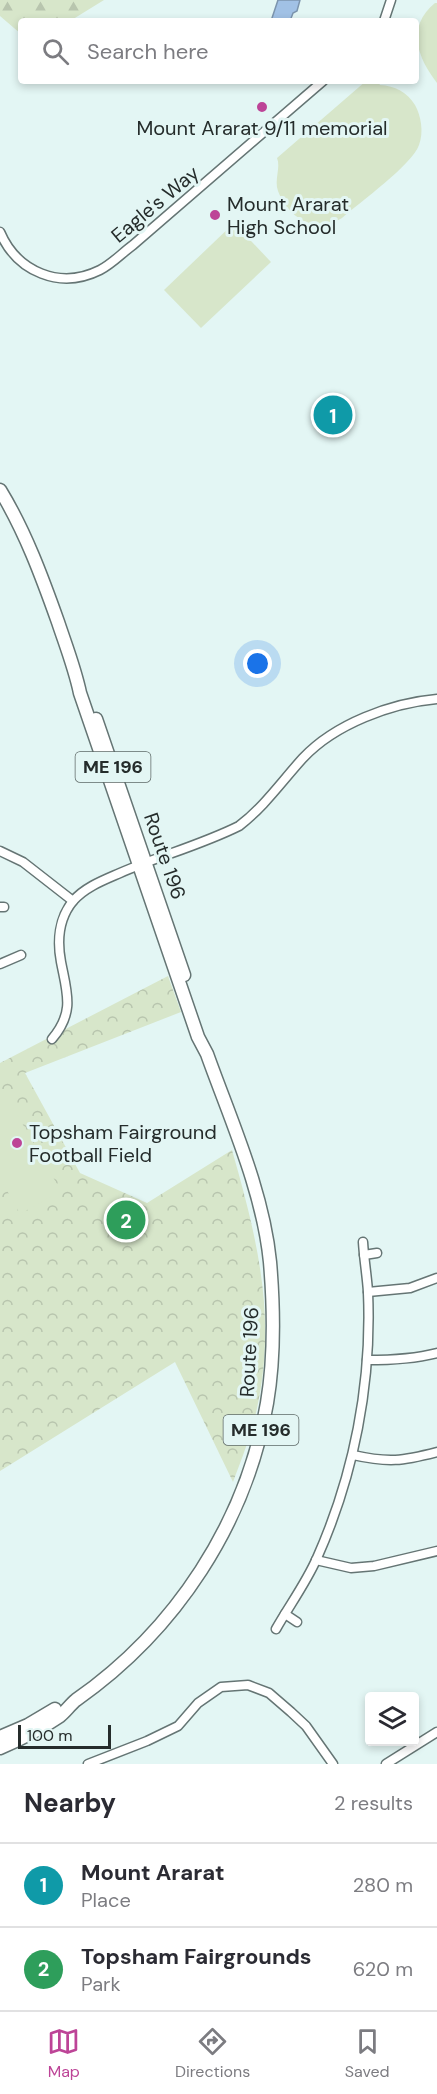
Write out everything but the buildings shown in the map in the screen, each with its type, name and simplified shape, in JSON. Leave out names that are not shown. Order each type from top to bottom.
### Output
[{"type":"highway","name":"Route 196","points":[[0,490],[26,538],[76,674],[86,691],[142,863],[204,1034],[207,1054],[259,1207],[270,1260],[273,1329],[267,1402],[260,1435],[246,1480],[225,1530],[204,1566],[174,1609],[141,1646],[112,1673],[73,1702],[61,1715],[43,1727],[0,1748]]},
{"type":"highway","name":"Route 196","points":[[0,1737],[73,1702]]},
{"type":"street","points":[[385,18],[391,0]]},
{"type":"street","name":"Eagle's Way","points":[[0,232],[15,257],[36,272],[50,277],[73,278],[101,270],[320,84]]},
{"type":"street","points":[[52,1039],[60,1030],[66,1015],[68,991],[58,945],[61,924],[73,901],[92,886],[142,863],[239,826],[251,817],[305,756],[353,723],[398,705],[437,699]]},
{"type":"street","points":[[0,851],[23,862],[73,901]]},
{"type":"street","points":[[0,964],[21,955]]},
{"type":"street","points":[[276,1629],[316,1560],[335,1513],[353,1455],[368,1360],[368,1292],[363,1242]]},
{"type":"street","points":[[364,1255],[377,1253]]},
{"type":"street","points":[[368,1292],[410,1288],[437,1278]]},
{"type":"street","points":[[368,1360],[421,1358],[437,1353]]},
{"type":"street","points":[[353,1455],[378,1461],[396,1461],[437,1452]]},
{"type":"street","points":[[316,1560],[351,1568],[374,1566],[437,1551]]},
{"type":"street","points":[[285,1614],[297,1622]]},
{"type":"street","points":[[88,1764],[178,1726],[198,1703],[221,1687],[248,1684],[269,1693],[306,1726],[333,1764]]},
{"type":"street","points":[[386,1764],[437,1732]]},
{"type":"green space","points":[[0,0],[104,0],[75,18],[18,18],[18,31],[0,16]]},
{"type":"green space","points":[[437,3],[437,83],[424,63],[419,48],[419,27],[426,12]]},
{"type":"green space","points":[[363,84],[380,84],[400,90],[412,100],[417,109],[421,135],[419,145],[407,163],[342,218],[332,223],[313,224],[296,216],[289,209],[278,191],[277,158]]},
{"type":"green space","points":[[234,223],[271,262],[201,328],[164,290]]},
{"type":"green space","points":[[168,976],[181,1012],[25,1073],[80,1173],[147,1203],[232,1150],[256,1246],[264,1309],[263,1374],[255,1417],[246,1445],[233,1482],[175,1362],[0,1471],[0,1063]]},
{"type":"green space","name":"Topsham Fairground Football Field","points":[[10,1102],[61,1191],[20,1214],[0,1178],[0,1107]]},
{"type":"water","points":[[278,0],[300,0],[297,11],[291,18],[272,18]]},
{"type":"place","name":"Mount Ararat 9/11 memorial","points":[[262,107]]},
{"type":"place","name":"Mount Ararat High School","points":[[215,215]]},
{"type":"place","name":"Mount Ararat","points":[[333,415]]},
{"type":"place","name":"Topsham Fairground Football Field","points":[[17,1143]]},
{"type":"place","name":"Topsham Fairgrounds","points":[[126,1220]]}]
